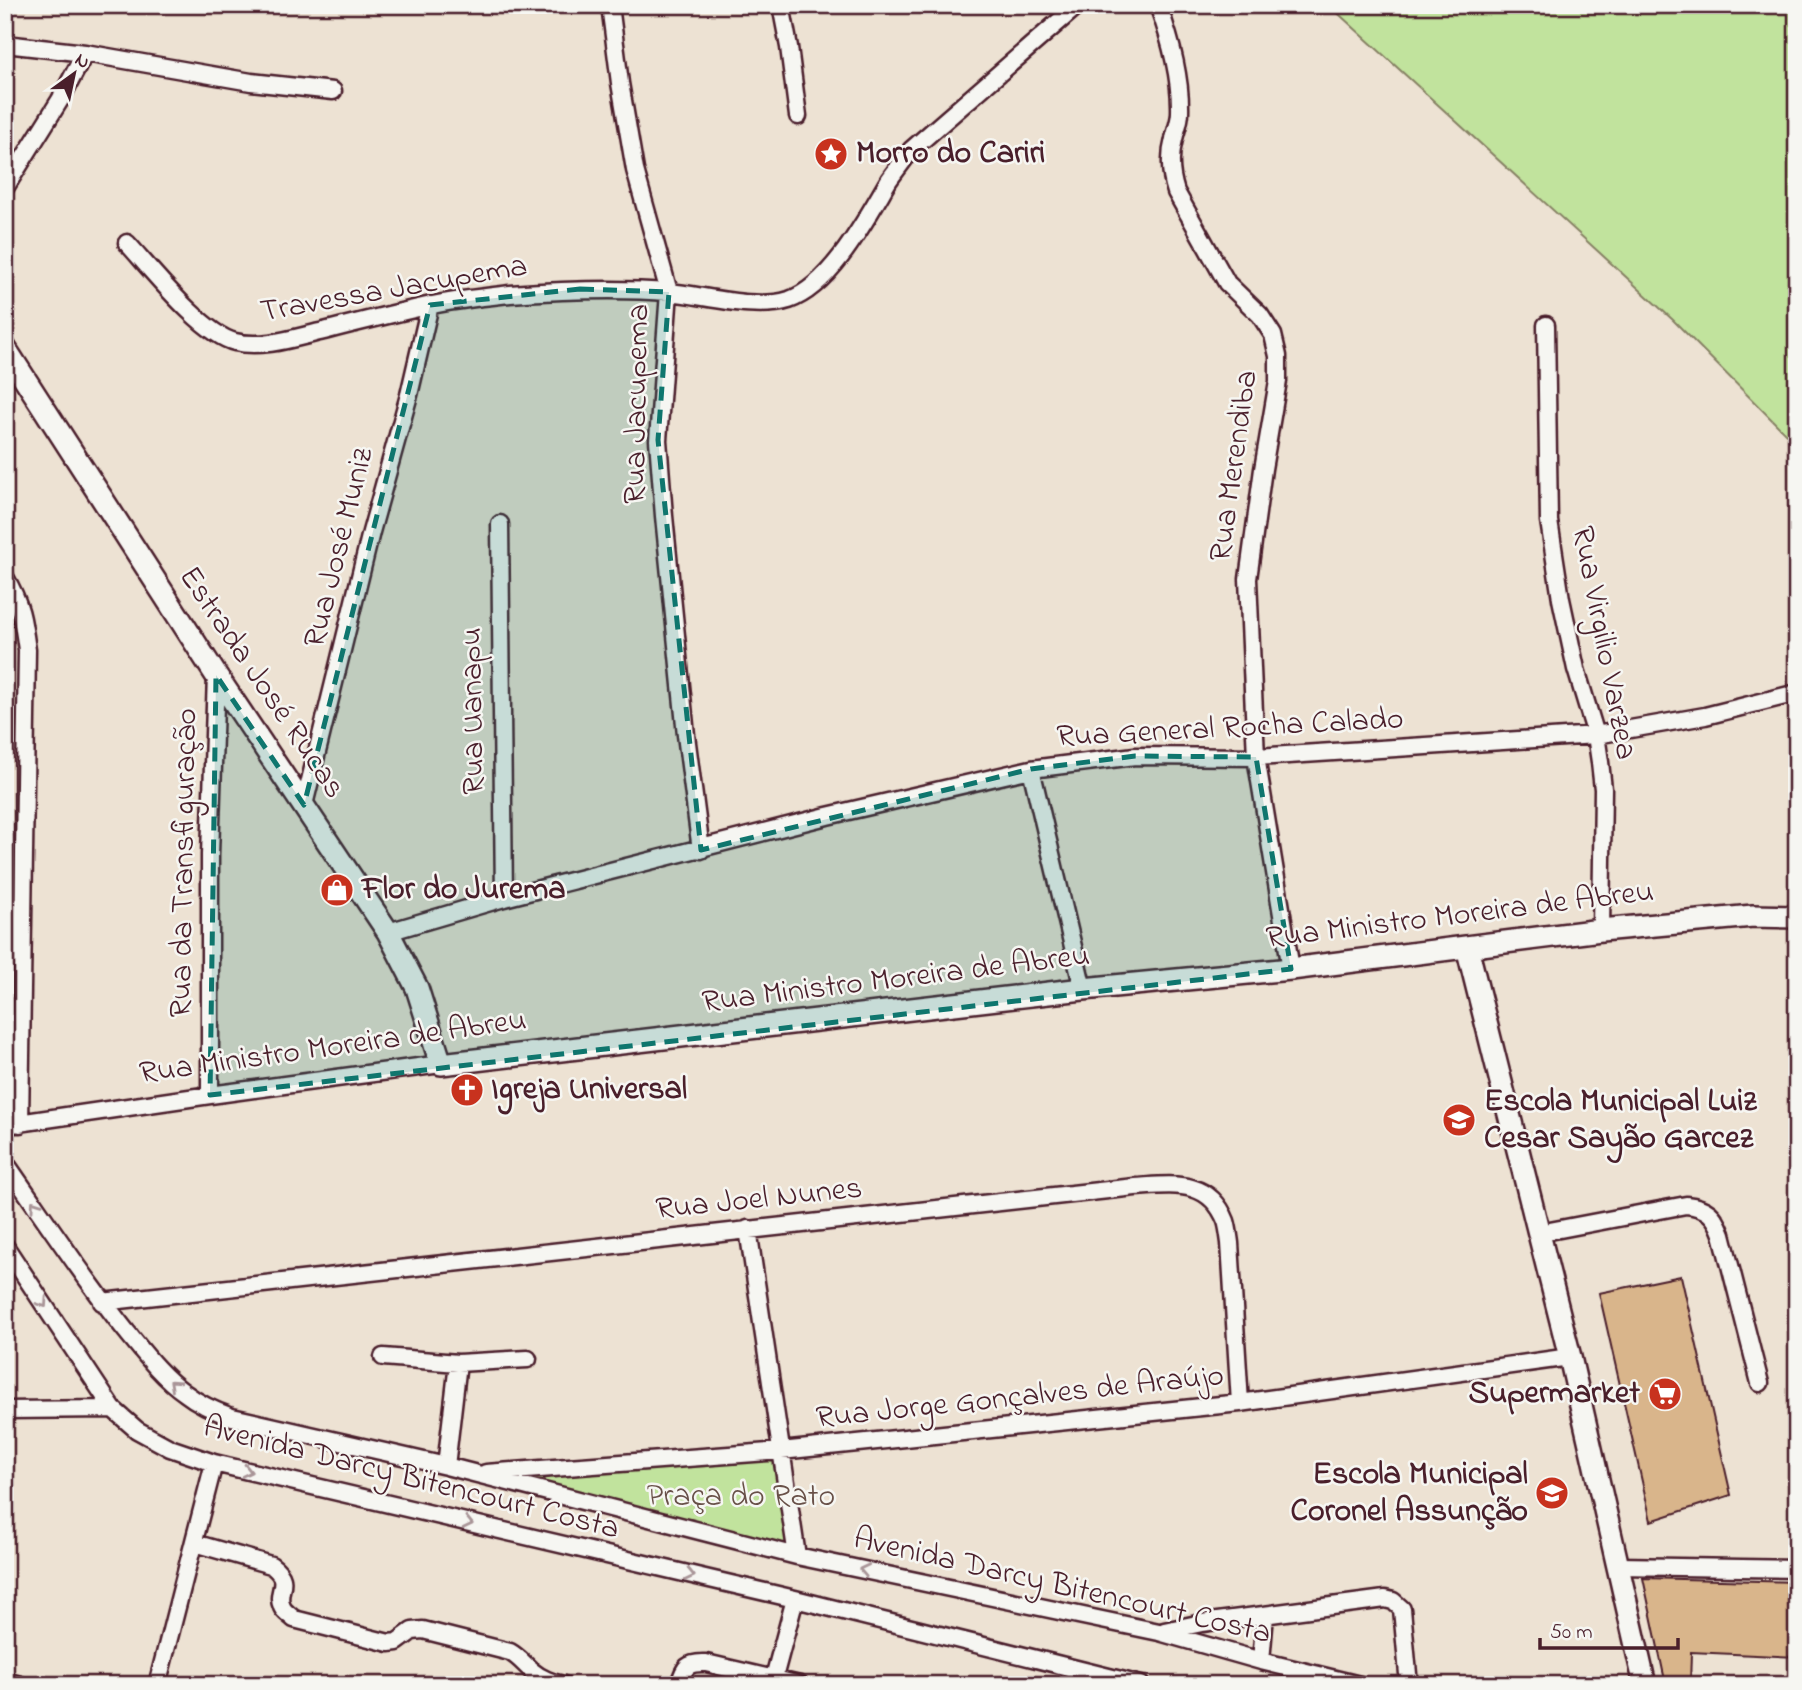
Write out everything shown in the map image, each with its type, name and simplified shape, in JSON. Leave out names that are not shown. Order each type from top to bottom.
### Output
[{"type":"street","name":"Rua Jacupema","points":[[610,5],[635,170],[669,292],[658,440],[686,735],[701,849]]},
{"type":"street","points":[[781,5],[798,117]]},
{"type":"street","name":"Travessa Jacupema","points":[[127,243],[183,305],[215,332],[234,342],[260,344],[298,337],[430,305],[580,289],[669,292],[759,304],[790,299],[812,286],[848,247],[911,150],[1078,5]]},
{"type":"street","name":"Rua Merendiba","points":[[1158,5],[1173,54],[1180,91],[1180,114],[1170,159],[1176,192],[1227,283],[1260,315],[1273,335],[1278,356],[1278,381],[1248,579],[1256,758],[1291,969]]},
{"type":"street","points":[[14,45],[85,53],[251,82],[333,91]]},
{"type":"street","points":[[5,188],[60,100],[85,53]]},
{"type":"street","name":"Rua José Muniz","points":[[304,805],[430,305]]},
{"type":"street","name":"Rua Virgilio Varzea","points":[[1546,325],[1549,521],[1561,599],[1596,735],[1603,789],[1601,930]]},
{"type":"street","name":"Estrada José Rucas","points":[[5,348],[216,675],[388,932],[417,988],[441,1064]]},
{"type":"street","name":"Rua Uanapu","points":[[500,524],[504,898]]},
{"type":"street","points":[[5,577],[19,602],[27,650],[13,1125]]},
{"type":"street","name":"Rua da Transfiguração","points":[[211,1095],[209,855],[216,675]]},
{"type":"street","name":"Rua General Rocha Calado","points":[[388,932],[504,898],[827,816],[1031,769],[1135,756],[1256,758],[1596,735],[1705,716],[1797,693]]},
{"type":"street","points":[[1031,769],[1083,989]]},
{"type":"street","name":"Rua Ministro Moreira de Abreu","points":[[13,1125],[441,1064],[1083,989],[1291,969],[1601,930],[1754,916],[1797,917]]},
{"type":"street","points":[[1467,947],[1570,1357],[1644,1685]]},
{"type":"street","name":"Avenida Darcy Bitencourt Costa","points":[[5,1162],[102,1302],[144,1353],[186,1395],[232,1418],[446,1466],[797,1556],[1159,1632],[1360,1685]]},
{"type":"street","name":"Rua Joel Nunes","points":[[102,1302],[1135,1188],[1171,1185],[1194,1187],[1211,1197],[1226,1220],[1230,1243],[1240,1402]]},
{"type":"street","points":[[1539,1233],[1686,1205],[1696,1206],[1709,1213],[1722,1234],[1760,1383]]},
{"type":"street","points":[[748,1230],[797,1556]]},
{"type":"street","name":"Avenida Darcy Bitencourt Costa","points":[[5,1246],[113,1409],[137,1430],[170,1448],[214,1463],[795,1599],[1141,1685]]},
{"type":"street","points":[[383,1357],[458,1363],[528,1359]]},
{"type":"street","name":"Rua Jorge Gonçalves de Araújo","points":[[473,1474],[781,1451],[1240,1402],[1570,1357]]},
{"type":"street","points":[[446,1466],[458,1363]]},
{"type":"street","points":[[5,1410],[113,1409]]},
{"type":"street","points":[[157,1685],[214,1463]]},
{"type":"street","points":[[194,1543],[271,1565],[282,1577],[281,1606],[294,1619],[389,1643],[397,1642],[412,1630],[423,1630],[510,1652],[541,1677],[563,1685]]},
{"type":"street","points":[[1618,1566],[1797,1569]]},
{"type":"street","points":[[773,1682],[795,1599]]},
{"type":"street","points":[[1159,1632],[1202,1623],[1385,1599],[1393,1601],[1402,1609],[1409,1685]]},
{"type":"street","points":[[1261,1661],[1265,1615]]},
{"type":"street","points":[[679,1685],[683,1671],[696,1662],[773,1682],[800,1685]]},
{"type":"street","points":[[5,1681],[20,1685]]},
{"type":"highlighted area","points":[[580,289],[669,292],[658,440],[701,850],[1031,769],[1135,756],[1256,757],[1291,969],[210,1095],[216,675],[304,805],[430,305]]},
{"type":"green space","points":[[1329,5],[1797,5],[1797,440],[1786,434],[1673,320]]},
{"type":"green space","name":"Praça do Rato","points":[[774,1456],[794,1550],[493,1475]]},
{"type":"building","name":"Supermarket","points":[[1681,1276],[1731,1495],[1651,1521],[1599,1293]]},
{"type":"building","points":[[1643,1578],[1797,1582],[1797,1657],[1691,1652],[1690,1685],[1666,1685]]},
{"type":"place","name":"Morro do Cariri","points":[[831,154]]},
{"type":"place","name":"Flor do Jurema","points":[[337,890]]},
{"type":"place","name":"Igreja Universal","points":[[467,1090]]},
{"type":"place","name":"Escola Municipal Luiz Cesar Sayão Garcez","points":[[1459,1120]]},
{"type":"place","name":"Supermarket","points":[[1665,1394]]},
{"type":"place","name":"Escola Municipal Coronel Assunção","points":[[1552,1493]]}]
